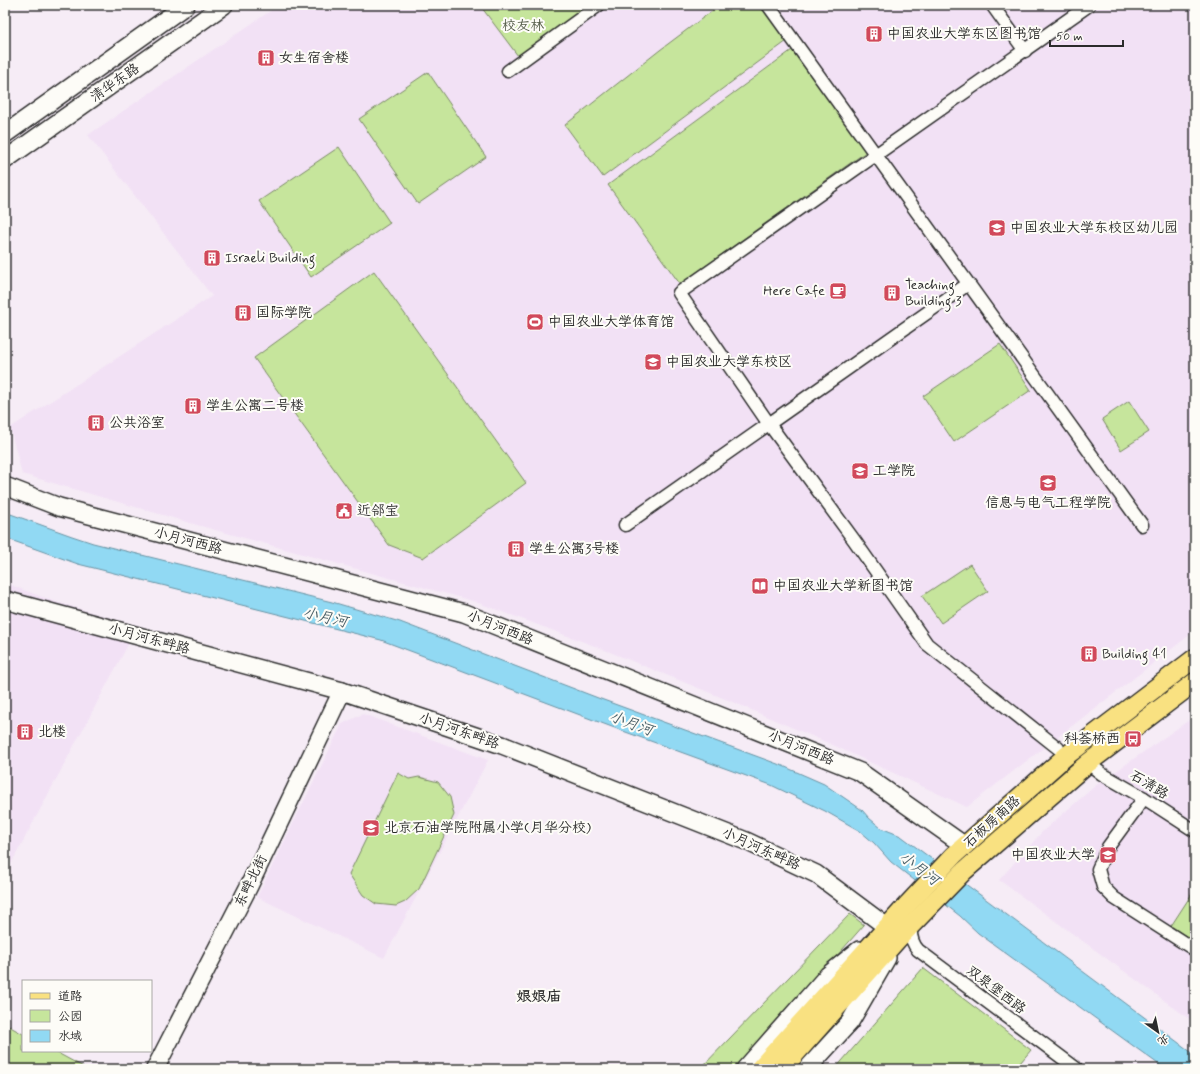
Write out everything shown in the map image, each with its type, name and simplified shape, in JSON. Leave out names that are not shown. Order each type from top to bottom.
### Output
[{"type":"main road","name":"石板房南路","points":[[782,1069],[826,1020],[890,932],[910,926],[918,906],[948,862],[1066,756],[1195,658]]},
{"type":"main road","name":"石板房南路","points":[[759,1069],[812,1010],[918,906],[964,871],[1088,763],[1195,682]]},
{"type":"street","name":"清华东路","points":[[5,134],[186,5]]},
{"type":"street","name":"清华东路","points":[[5,160],[224,5]]},
{"type":"street","points":[[508,71],[599,5]]},
{"type":"street","points":[[768,5],[1142,525]]},
{"type":"street","points":[[992,5],[1025,51]]},
{"type":"street","points":[[1058,748],[928,644],[769,424],[679,293],[1089,5]]},
{"type":"street","points":[[35,113],[47,131]]},
{"type":"street","points":[[624,525],[968,284]]},
{"type":"street","name":"小月河西路","points":[[5,486],[59,507],[464,613],[860,772],[965,846]]},
{"type":"street","name":"小月河东畔路","points":[[5,600],[342,691],[502,745],[746,841],[816,874],[890,932]]},
{"type":"street","name":"东畔北街","points":[[155,1069],[248,888],[342,691]]},
{"type":"street","name":"石清路","points":[[1088,763],[1102,774],[1144,798],[1195,832]]},
{"type":"street","points":[[1144,798],[1108,847],[1098,869],[1102,887],[1114,898],[1195,950]]},
{"type":"street","name":"双泉堡西路","points":[[910,926],[913,944],[918,950],[1077,1069]]},
{"type":"street","points":[[745,1069],[828,975],[890,932]]},
{"type":"street","points":[[807,1069],[850,1022],[890,932]]},
{"type":"shaded area","name":"中国农业大学东校区","points":[[279,5],[1195,5],[1195,631],[967,807],[835,746],[735,703],[600,648],[473,601],[197,525],[22,474],[10,428],[212,296],[88,135]]},
{"type":"shaded area","points":[[5,583],[53,601],[138,626],[5,875]]},
{"type":"shaded area","name":"北京石油学院附属小学(月华分校)","points":[[363,714],[488,760],[384,958],[257,897],[342,724]]},
{"type":"shaded area","name":"中国农业大学","points":[[1195,716],[1195,1023],[999,880],[1043,831],[1095,786]]},
{"type":"green space","name":"校友林","points":[[486,5],[590,5],[518,56],[482,8]]},
{"type":"green space","points":[[720,5],[762,5],[787,41],[603,177],[565,125]]},
{"type":"green space","points":[[792,50],[866,152],[680,284],[608,185]]},
{"type":"green space","points":[[428,72],[486,157],[418,204],[359,119]]},
{"type":"green space","points":[[339,147],[390,223],[311,277],[259,201]]},
{"type":"green space","points":[[374,271],[526,483],[423,558],[389,545],[254,358]]},
{"type":"green space","points":[[1000,344],[1031,390],[954,442],[923,396]]},
{"type":"green space","points":[[1129,401],[1149,432],[1121,450],[1102,419]]},
{"type":"green space","points":[[970,564],[988,591],[941,623],[922,596]]},
{"type":"green space","points":[[398,773],[409,779],[419,777],[438,782],[450,797],[454,815],[419,889],[405,902],[396,906],[376,904],[363,895],[349,874]]},
{"type":"green space","points":[[1195,889],[1195,942],[1171,926]]},
{"type":"green space","points":[[850,914],[864,925],[737,1069],[700,1069]]},
{"type":"green space","points":[[923,968],[1031,1050],[1015,1069],[835,1069]]},
{"type":"green space","points":[[5,1024],[22,1033],[22,1052],[56,1052],[87,1069],[5,1069]]},
{"type":"water","name":"小月河","points":[[5,512],[93,543],[332,602],[400,622],[598,698],[783,766],[824,784],[862,810],[881,828],[901,836],[1195,1055],[1195,1069],[1165,1069],[978,933],[960,916],[891,862],[874,843],[860,831],[825,811],[771,785],[381,640],[78,564],[5,538]]},
{"type":"place","name":"中国农业大学东区图书馆","points":[[874,34]]},
{"type":"place","name":"女生宿舍楼","points":[[266,58]]},
{"type":"place","name":"中国农业大学东校区幼儿园","points":[[997,228]]},
{"type":"place","name":"Israeli Building","points":[[212,258]]},
{"type":"place","name":"Here Cafe","points":[[838,291]]},
{"type":"place","name":"Teaching Building 3","points":[[892,293]]},
{"type":"place","name":"国际学院","points":[[243,313]]},
{"type":"place","name":"中国农业大学体育馆","points":[[535,322]]},
{"type":"place","name":"中国农业大学东校区","points":[[653,362]]},
{"type":"place","name":"学生公寓二号楼","points":[[193,406]]},
{"type":"place","name":"公共浴室","points":[[96,423]]},
{"type":"place","name":"工学院","points":[[860,471]]},
{"type":"place","name":"信息与电气工程学院","points":[[1048,483]]},
{"type":"place","name":"近邻宝","points":[[344,511]]},
{"type":"place","name":"学生公寓3号楼","points":[[516,549]]},
{"type":"place","name":"中国农业大学新图书馆","points":[[760,586]]},
{"type":"place","name":"Building 41","points":[[1089,654]]},
{"type":"place","name":"北楼","points":[[25,732]]},
{"type":"place","name":"科荟桥西","points":[[1133,739]]},
{"type":"place","name":"北京石油学院附属小学(月华分校)","points":[[371,828]]},
{"type":"place","name":"中国农业大学","points":[[1108,855]]},
{"type":"district","name":"娘娘庙","points":[[539,997]]}]
